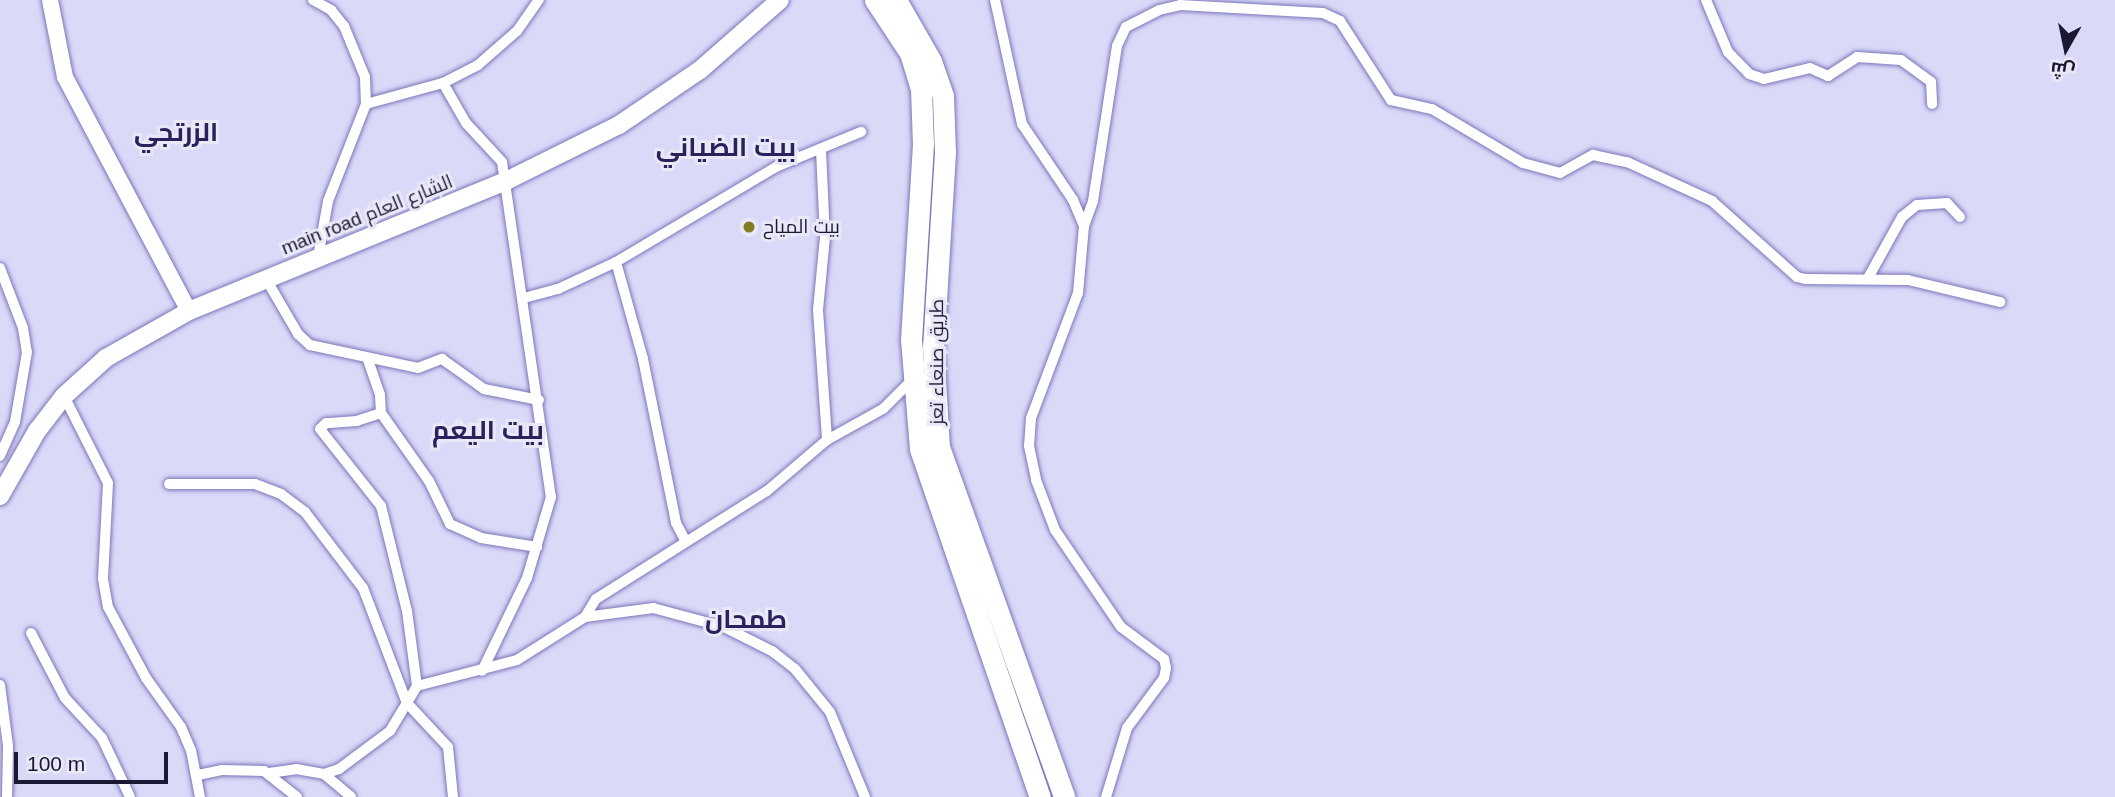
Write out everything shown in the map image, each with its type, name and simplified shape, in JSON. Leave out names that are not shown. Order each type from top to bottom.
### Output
[{"type":"highway","name":"طريق صنعاء تعز","points":[[875,0],[910,53],[921,88],[923,144],[920,450],[1040,797]]},
{"type":"highway","name":"طريق صنعاء تعز","points":[[897,0],[932,61],[943,96],[945,152],[922,380],[939,447],[1064,797]]},
{"type":"main road","name":"main road الشارع العام","points":[[0,496],[4,462],[64,396],[106,358],[189,311],[506,181],[619,125],[700,70],[780,0]]},
{"type":"street","points":[[50,0],[65,76],[189,311]]},
{"type":"street","points":[[313,0],[331,10],[344,26],[365,77],[366,104],[334,180],[318,258]]},
{"type":"street","points":[[366,104],[443,83],[478,65],[517,32],[539,0]]},
{"type":"street","points":[[995,0],[1022,124],[1073,200],[1084,226]]},
{"type":"street","points":[[1241,10],[1250,0]]},
{"type":"street","points":[[1706,0],[1728,52],[1749,74],[1764,79],[1810,68],[1828,76],[1857,57],[1901,60],[1931,82],[1932,104]]},
{"type":"street","points":[[1106,797],[1127,728],[1164,678],[1166,668],[1164,659],[1121,627],[1055,530],[1036,480],[1029,446],[1031,418],[1078,293],[1084,226],[1093,201],[1117,46],[1125,27],[1159,10],[1180,5],[1323,13],[1340,21],[1391,100],[1432,109],[1523,163],[1560,173],[1593,155],[1627,162],[1712,201],[1797,277],[1837,281],[1868,278],[1947,287],[2000,302]]},
{"type":"street","points":[[443,83],[466,123],[502,162],[539,400],[551,497],[537,547],[507,626],[482,671]]},
{"type":"street","points":[[524,298],[558,289],[616,262],[770,171],[861,132]]},
{"type":"street","points":[[821,150],[825,237],[818,310],[827,440]]},
{"type":"street","points":[[1868,278],[1902,218],[1917,205],[1947,203],[1960,217]]},
{"type":"street","points":[[616,262],[643,359],[676,523],[686,541]]},
{"type":"street","points":[[0,268],[23,328],[27,352],[15,422],[4,462]]},
{"type":"street","points":[[265,279],[302,339],[368,360],[418,368],[442,359],[484,389],[539,400]]},
{"type":"street","points":[[368,360],[381,413],[429,481],[450,524],[481,538],[537,547]]},
{"type":"street","points":[[417,685],[482,671],[540,649],[585,617],[596,599],[767,491],[827,440],[866,421],[922,380]]},
{"type":"street","points":[[64,396],[108,483],[103,579],[108,607],[146,678],[181,727],[198,775],[200,797]]},
{"type":"street","points":[[198,775],[222,769],[269,772],[296,769],[324,774],[340,769],[379,743],[417,685],[407,611],[380,506],[320,429],[326,423],[357,421],[381,413]]},
{"type":"street","points":[[169,484],[255,484],[281,494],[305,512],[363,588],[407,703],[448,747],[453,797]]},
{"type":"street","points":[[585,617],[653,608],[705,620],[772,651],[817,692],[830,712],[865,797]]},
{"type":"street","points":[[31,633],[65,698],[102,738],[130,797]]},
{"type":"street","points":[[0,684],[8,746],[7,797]]},
{"type":"street","points":[[269,772],[297,797]]},
{"type":"street","points":[[324,774],[351,797]]},
{"type":"place","name":"بيت المياح","points":[[749,227]]},
{"type":"district","name":"الزرتجي","points":[[176,133]]},
{"type":"district","name":"بيت الضياني","points":[[726,148]]},
{"type":"district","name":"بيت اليعم","points":[[488,431]]},
{"type":"district","name":"طمحان","points":[[746,620]]}]
